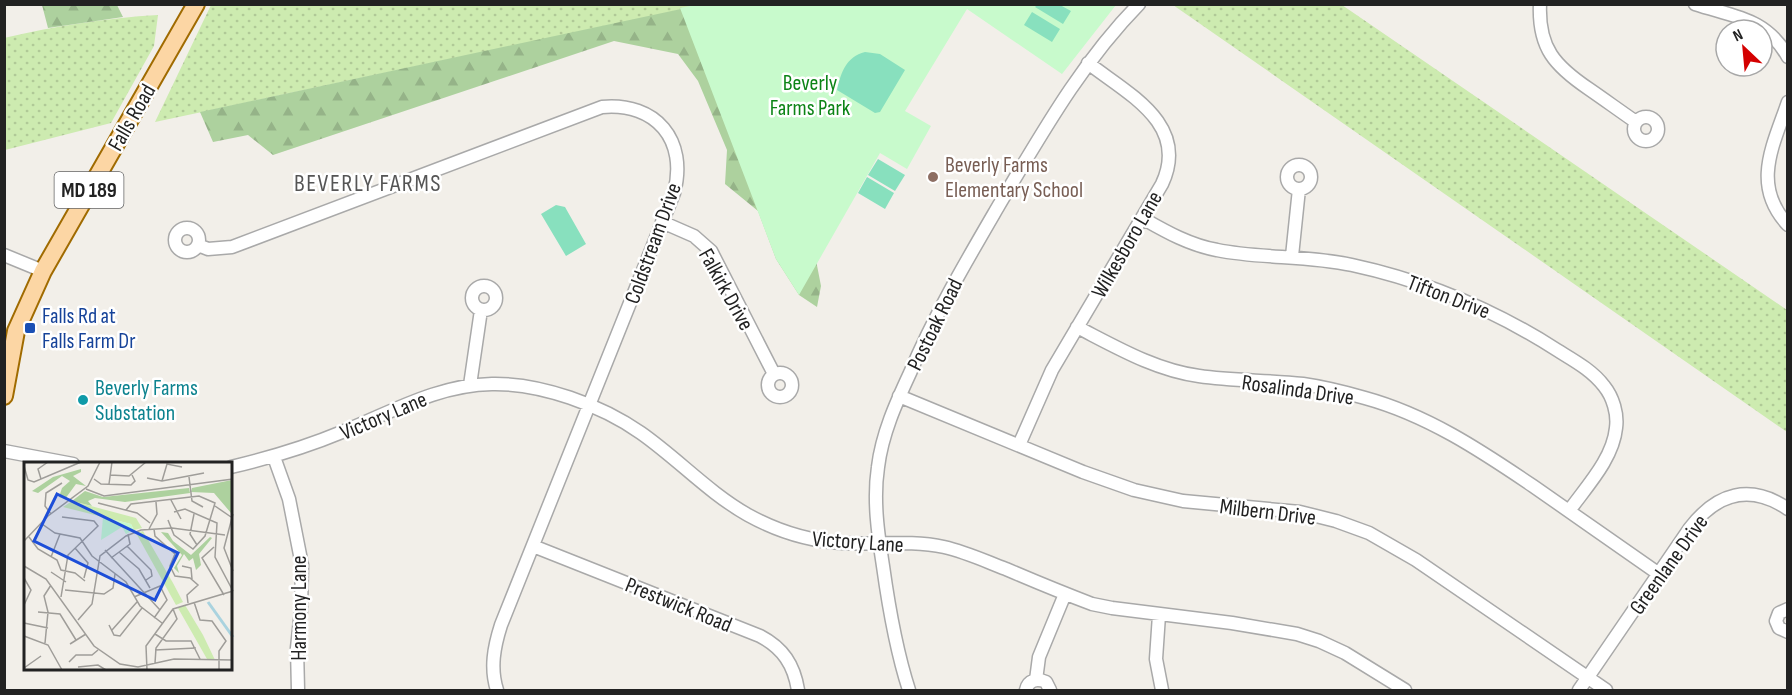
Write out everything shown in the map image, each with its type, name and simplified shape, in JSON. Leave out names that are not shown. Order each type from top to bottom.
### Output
[{"type":"main road","name":"Falls Road","points":[[4,396],[16,332],[43,271],[196,4]]},
{"type":"street","name":"Postoak Road","points":[[909,690],[895,639],[880,543],[876,506],[878,467],[882,446],[899,396],[917,354],[952,284],[1045,129],[1088,63],[1139,4]]},
{"type":"street","points":[[1540,4],[1543,40],[1556,63],[1568,75],[1636,122]]},
{"type":"street","points":[[1695,4],[1754,23],[1765,29],[1775,37],[1788,57]]},
{"type":"street","name":"Wilkesboro Lane","points":[[1019,445],[1051,372],[1162,184],[1166,172],[1168,142],[1158,120],[1146,107],[1088,63]]},
{"type":"street","points":[[1788,102],[1766,171],[1771,202],[1779,216],[1788,225]]},
{"type":"street","name":"Coldstream Drive","points":[[198,245],[208,249],[232,247],[590,110],[614,106],[637,110],[658,122],[673,142],[678,161],[677,182],[495,642],[493,662],[498,690]]},
{"type":"street","points":[[1292,256],[1299,189]]},
{"type":"street","name":"Tifton Drive","points":[[1142,218],[1173,235],[1215,250],[1240,254],[1292,256],[1387,273],[1467,300],[1520,327],[1572,359],[1596,377],[1610,394],[1614,404],[1616,427],[1614,439],[1602,462],[1569,511]]},
{"type":"street","name":"Falkirk Drive","points":[[662,222],[694,236],[711,251],[774,374]]},
{"type":"street","points":[[4,255],[43,271]]},
{"type":"street","points":[[471,385],[481,310]]},
{"type":"street","name":"Rosalinda Drive","points":[[1077,327],[1130,354],[1172,370],[1197,376],[1315,386],[1367,398],[1401,410],[1468,443],[1659,574]]},
{"type":"street","name":"Victory Lane","points":[[232,467],[274,457],[341,433],[402,405],[433,394],[471,385],[496,384],[538,389],[589,406],[625,423],[730,503],[768,525],[818,540],[843,543],[932,545],[952,549],[1092,604],[1281,630],[1345,652],[1405,690]]},
{"type":"street","name":"Milbern Drive","points":[[899,396],[1095,476],[1149,494],[1183,501],[1300,512],[1336,521],[1369,533],[1416,560],[1606,690]]},
{"type":"street","points":[[4,451],[62,462]]},
{"type":"street","name":"Harmony Lane","points":[[274,457],[290,499],[302,565],[297,648],[298,690]]},
{"type":"street","name":"Greenlane Drive","points":[[1579,690],[1697,519],[1719,500],[1737,495],[1749,494],[1769,498],[1788,509]]},
{"type":"street","name":"Prestwick Road","points":[[533,546],[760,636],[779,648],[789,660],[798,690]]},
{"type":"street","points":[[1036,680],[1039,657],[1065,594]]},
{"type":"street","points":[[1788,609],[1779,613],[1776,621],[1779,628],[1788,632]]},
{"type":"street","points":[[1159,615],[1155,658],[1162,690]]},
{"type":"street","points":[[1026,690],[1031,682],[1036,680],[1046,682],[1050,690]]},
{"type":"green space","name":"Beverly Farms Park","points":[[699,4],[1116,5],[1062,74],[967,9],[905,111],[931,126],[907,169],[880,153],[799,295],[776,259],[680,8]]},
{"type":"green space","points":[[42,5],[117,5],[123,17],[48,28]]},
{"type":"green space","points":[[211,5],[703,5],[155,122]]},
{"type":"green space","points":[[1037,5],[1060,5],[1071,11],[1063,24],[1035,7]]},
{"type":"green space","points":[[1173,5],[1342,5],[1787,310],[1787,432]]},
{"type":"green space","points":[[681,9],[815,255],[821,286],[817,307],[799,295],[776,259],[758,211],[725,184],[727,150],[698,81],[678,54],[614,41],[273,155],[248,135],[213,142],[200,112]]},
{"type":"green space","points":[[1032,12],[1060,29],[1052,42],[1024,25]]},
{"type":"green space","points":[[158,15],[154,46],[111,123],[5,150],[4,38],[81,23]]},
{"type":"green space","points":[[865,52],[880,54],[905,70],[880,112],[875,113],[837,90],[845,66],[853,58]]},
{"type":"green space","points":[[878,159],[905,175],[895,191],[868,175]]},
{"type":"green space","points":[[867,177],[894,193],[885,209],[858,193]]},
{"type":"green space","points":[[556,205],[565,207],[586,244],[566,256],[541,214]]},
{"type":"place","name":"Beverly Farms Elementary School","points":[[933,177]]},
{"type":"place","name":"Falls Rd at Falls Farm Dr","points":[[30,328]]},
{"type":"place","name":"Beverly Farms Substation","points":[[83,400]]},
{"type":"district","name":"BEVERLY FARMS","points":[[368,183]]}]
